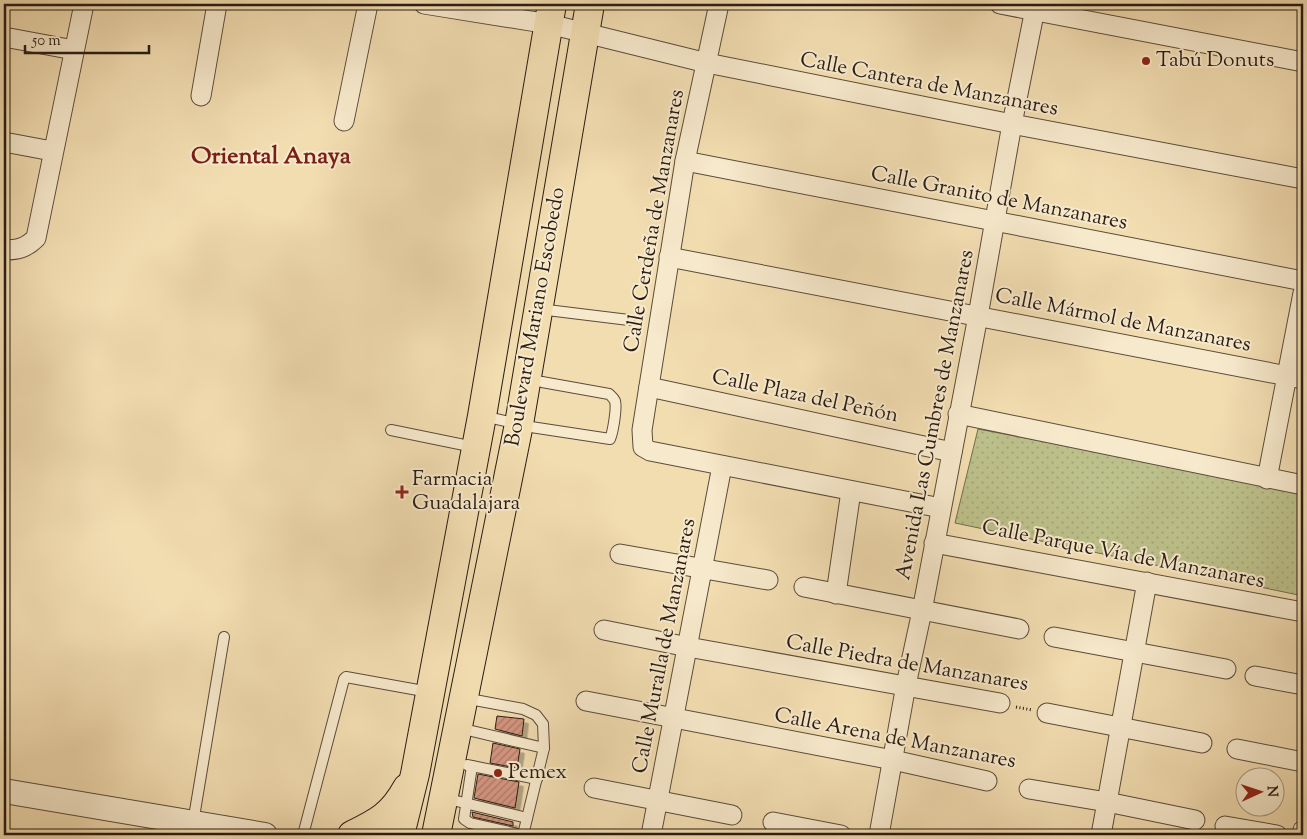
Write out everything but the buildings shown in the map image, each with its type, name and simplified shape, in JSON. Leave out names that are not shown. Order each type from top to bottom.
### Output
[{"type":"main road","name":"Boulevard Mariano Escobedo","points":[[436,835],[455,801],[461,763],[457,727],[519,424],[590,4]]},
{"type":"main road","name":"Boulevard Mariano Escobedo","points":[[400,835],[415,774],[482,416],[550,14]]},
{"type":"main road","points":[[352,835],[387,816],[400,800],[415,774]]},
{"type":"street","points":[[4,250],[28,246],[36,238],[52,151],[84,4]]},
{"type":"street","points":[[201,96],[217,4]]},
{"type":"street","points":[[344,121],[368,4]]},
{"type":"street","name":"Calle Cantera de Manzanares","points":[[424,4],[550,14],[585,34],[707,63],[1012,124],[1303,179]]},
{"type":"street","name":"Calle Cerdeña de Manzanares","points":[[719,4],[685,161],[642,430],[643,447],[650,451],[722,466]]},
{"type":"street","points":[[1000,4],[1035,7],[1303,62]]},
{"type":"street","name":"Avenida Las Cumbres de Manzanares","points":[[879,835],[1035,7]]},
{"type":"street","points":[[4,37],[74,50]]},
{"type":"street","points":[[4,142],[52,151]]},
{"type":"street","name":"Calle Granito de Manzanares","points":[[685,161],[1303,281]]},
{"type":"street","name":"Calle Mármol de Manzanares","points":[[669,257],[1295,377]]},
{"type":"street","points":[[1267,479],[1295,377],[1303,293]]},
{"type":"street","name":"Calle Plaza del Peñón","points":[[650,386],[952,452]]},
{"type":"street","points":[[958,414],[1303,485]]},
{"type":"street","points":[[722,466],[941,508]]},
{"type":"street","name":"Calle Muralla de Manzanares","points":[[651,835],[722,466]]},
{"type":"street","points":[[836,594],[851,491]]},
{"type":"street","name":"Calle Parque Vía de Manzanares","points":[[934,543],[1303,612]]},
{"type":"street","points":[[620,554],[768,580]]},
{"type":"street","points":[[1101,835],[1147,582]]},
{"type":"street","points":[[804,587],[1019,629]]},
{"type":"street","name":"Calle Piedra de Manzanares","points":[[604,630],[1000,703]]},
{"type":"street","points":[[1054,637],[1226,669]]},
{"type":"street","points":[[1255,676],[1303,685]]},
{"type":"street","name":"Calle Arena de Manzanares","points":[[586,701],[893,760],[987,781]]},
{"type":"street","name":"Calle Piedra de Manzanares","points":[[1048,713],[1202,743]]},
{"type":"street","points":[[1237,750],[1303,762]]},
{"type":"street","points":[[594,788],[732,814]]},
{"type":"street","name":"Calle Arena de Manzanares","points":[[1029,789],[1107,802],[1195,820]]},
{"type":"street","points":[[4,791],[266,835]]},
{"type":"street","points":[[773,822],[840,835]]},
{"type":"street","points":[[1225,826],[1278,835]]},
{"type":"street","points":[[1302,835],[1303,830]]},
{"type":"lane","points":[[538,309],[629,320]]},
{"type":"lane","points":[[482,416],[610,439],[616,404],[614,398],[609,394],[527,378]]},
{"type":"lane","points":[[391,430],[476,447]]},
{"type":"lane","points":[[193,824],[224,637]]},
{"type":"lane","points":[[303,835],[344,679],[346,677],[430,692]]},
{"type":"lane","points":[[455,801],[464,819],[470,823],[523,835],[544,748],[543,724],[536,715],[514,707],[463,698]]},
{"type":"lane","points":[[457,727],[544,748]]},
{"type":"lane","points":[[461,763],[537,779]]},
{"type":"lane","points":[[455,801],[527,818]]},
{"type":"path","name":"Calle Piedra de Manzanares","points":[[1000,703],[1048,713]]},
{"type":"green space","points":[[978,429],[1303,491],[1303,596],[955,523]]},
{"type":"place","name":"Tabú Donuts","points":[[1146,61]]},
{"type":"place","name":"Farmacia Guadalajara","points":[[402,492]]},
{"type":"place","name":"Pemex","points":[[498,773]]},
{"type":"district","name":"Oriental Anaya","points":[[271,157]]}]
